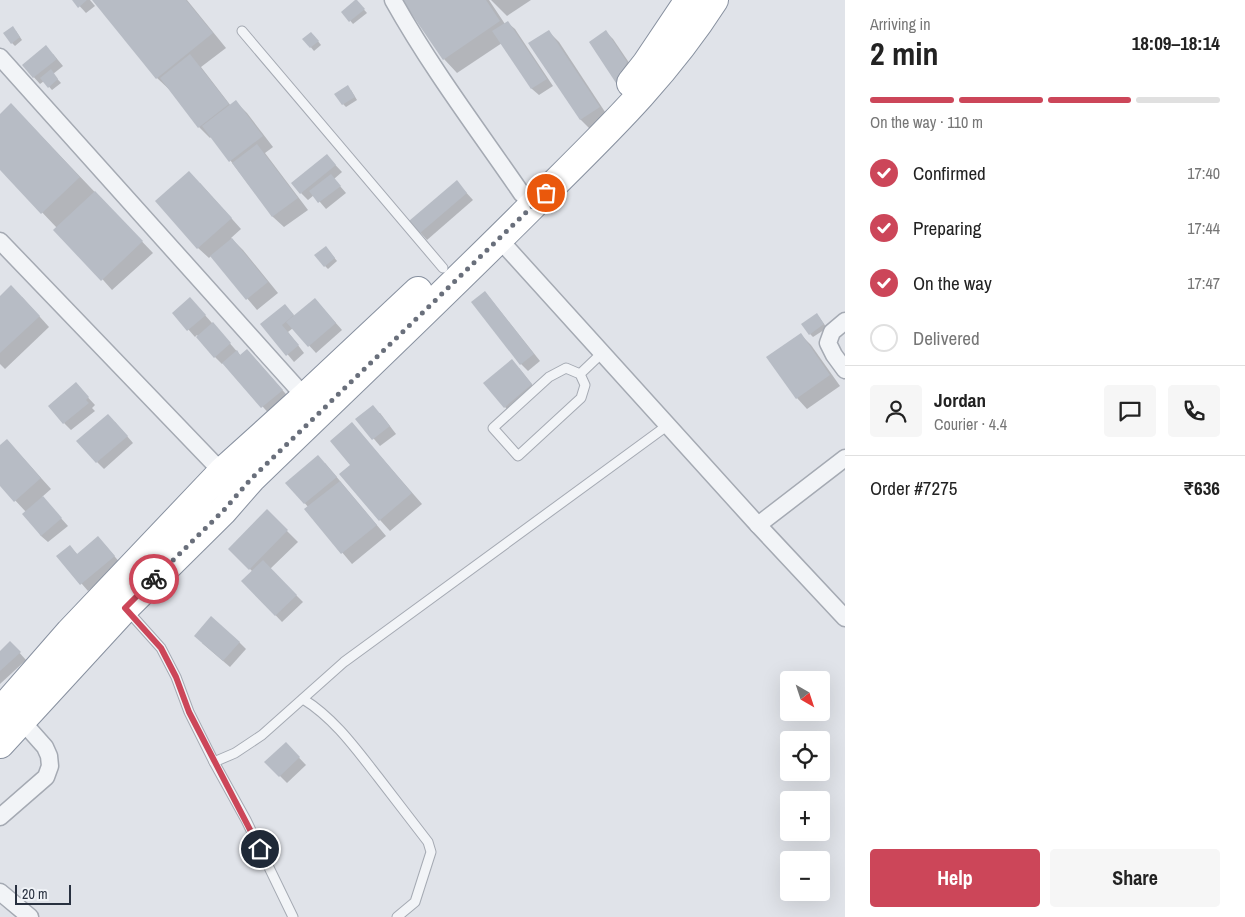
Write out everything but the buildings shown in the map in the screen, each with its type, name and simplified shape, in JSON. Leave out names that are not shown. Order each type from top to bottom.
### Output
[{"type":"highway","points":[[0,744],[7,710],[70,632],[222,472],[306,397],[444,268],[605,113],[646,64],[689,0]]},
{"type":"highway","points":[[7,710],[125,608],[223,511],[251,479],[629,110],[667,66],[696,28],[714,0]]},
{"type":"street","points":[[393,0],[405,22],[522,194]]},
{"type":"street","points":[[0,57],[306,397]]},
{"type":"street","points":[[499,239],[758,525],[845,618]]},
{"type":"street","points":[[0,241],[222,472]]},
{"type":"street","points":[[845,320],[832,332],[828,343],[845,370]]},
{"type":"street","points":[[758,525],[845,458]]},
{"type":"street","points":[[0,816],[46,777],[50,766],[49,756],[45,747],[7,710]]},
{"type":"street","points":[[0,892],[30,917]]},
{"type":"lane","points":[[242,31],[444,268]]},
{"type":"lane","points":[[580,374],[602,353]]},
{"type":"lane","points":[[566,368],[580,374],[585,385],[581,398],[518,456],[493,428],[549,377],[566,368]]},
{"type":"lane","points":[[214,762],[235,753],[262,735],[344,662],[668,425]]},
{"type":"lane","points":[[125,608],[161,648],[176,677],[189,712],[246,820],[293,917]]},
{"type":"lane","points":[[303,699],[318,708],[333,722],[365,760],[428,842],[431,852],[415,902],[397,917]]},
{"type":"way so far","points":[[154,579],[223,511],[251,479],[546,193]]},
{"type":"route","points":[[154,579],[125,608],[161,648],[176,677],[189,712],[260,849]]}]
